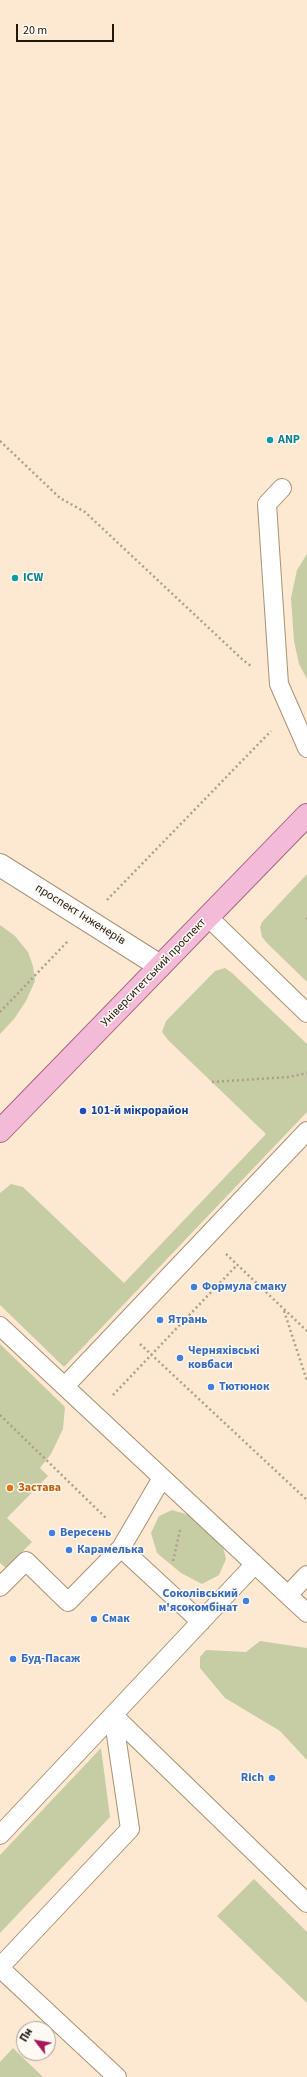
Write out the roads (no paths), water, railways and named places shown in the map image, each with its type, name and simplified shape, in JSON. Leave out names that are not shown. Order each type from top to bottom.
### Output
[{"type":"main road","name":"Університетський проспект","points":[[0,1131],[307,815]]},
{"type":"street","name":"проспект Інженерів","points":[[0,865],[160,966]]},
{"type":"lane","points":[[282,488],[267,504],[279,684],[307,748]]},
{"type":"lane","points":[[208,917],[307,1012]]},
{"type":"lane","points":[[65,1386],[307,1131]]},
{"type":"lane","points":[[0,1326],[307,1613]]},
{"type":"lane","points":[[0,1587],[26,1560],[68,1602],[124,1543],[162,1478]]},
{"type":"lane","points":[[124,1543],[165,1590],[201,1622]]},
{"type":"lane","points":[[0,1835],[255,1564]]},
{"type":"lane","points":[[288,1595],[307,1575]]},
{"type":"lane","points":[[113,1715],[307,1903]]},
{"type":"lane","points":[[113,1715],[130,1829],[0,1967],[117,2077]]},
{"type":"place","name":"ANP","points":[[270,440]]},
{"type":"place","name":"ICW","points":[[15,578]]},
{"type":"place","name":"101-й мікрорайон","points":[[83,1111]]},
{"type":"place","name":"Формула смаку","points":[[194,1287]]},
{"type":"place","name":"Ятрань","points":[[160,1320]]},
{"type":"place","name":"Черняхівські ковбаси","points":[[180,1358]]},
{"type":"place","name":"Тютюнок","points":[[211,1387]]},
{"type":"place","name":"Застава","points":[[10,1488]]},
{"type":"place","name":"Вересень","points":[[52,1533]]},
{"type":"place","name":"Карамелька","points":[[69,1550]]},
{"type":"place","name":"Соколівський м'ясокомбінат","points":[[246,1601]]},
{"type":"place","name":"Смак","points":[[94,1619]]},
{"type":"place","name":"Буд-Пасаж","points":[[13,1659]]},
{"type":"place","name":"Rich","points":[[272,1778]]}]
